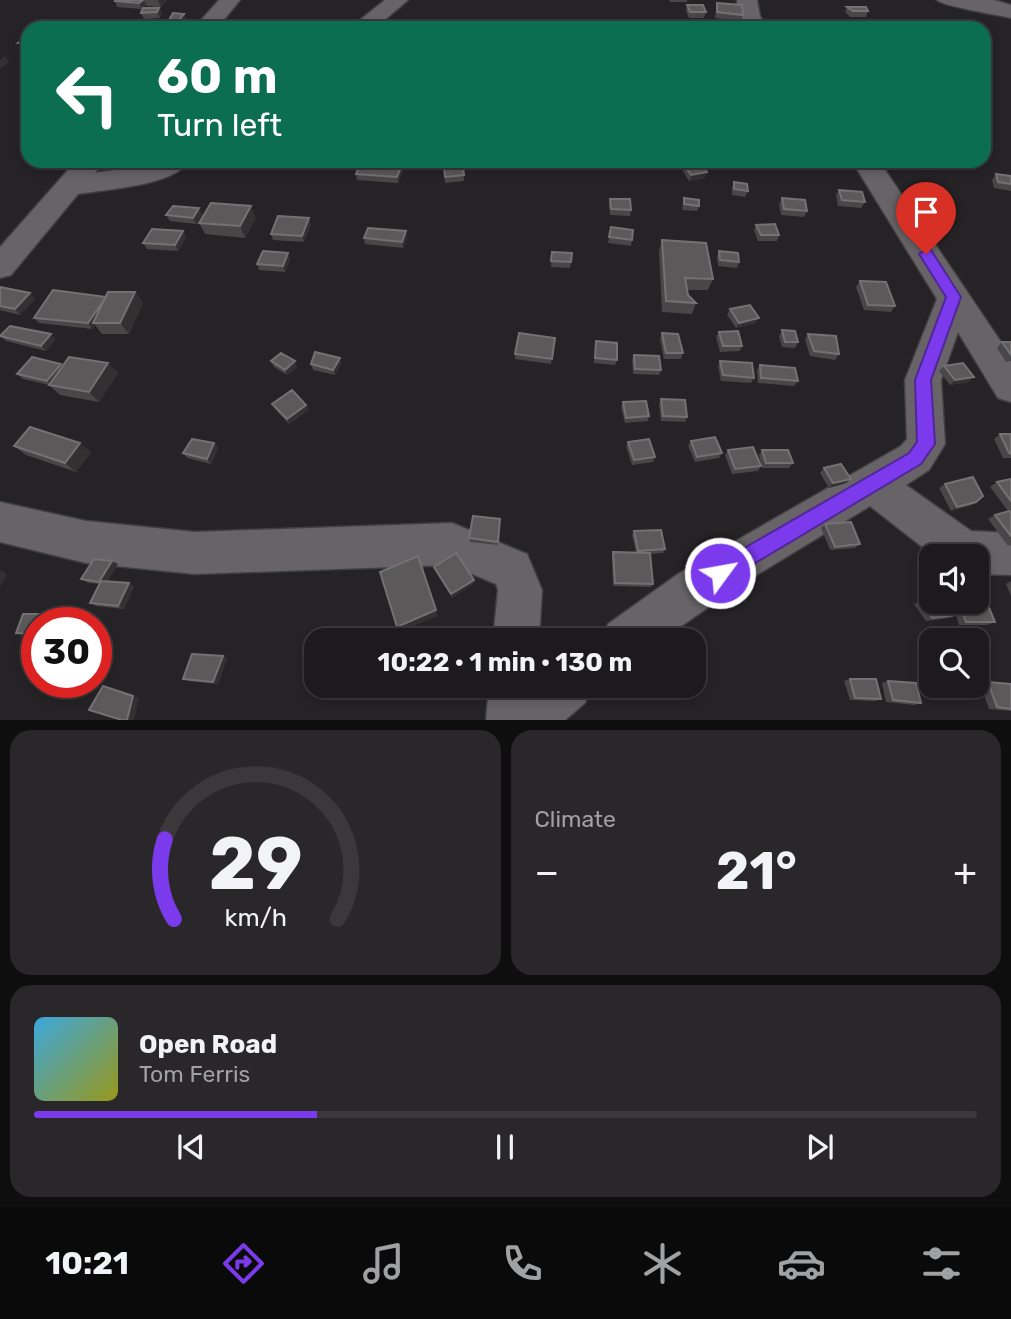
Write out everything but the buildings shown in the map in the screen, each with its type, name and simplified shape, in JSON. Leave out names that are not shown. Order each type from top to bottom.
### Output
[{"type":"street","points":[[211,21],[230,0]]},
{"type":"street","points":[[370,21],[398,0]]},
{"type":"street","points":[[747,0],[752,21]]},
{"type":"street","points":[[947,0],[989,5],[1011,12]]},
{"type":"street","points":[[0,267],[85,168]]},
{"type":"street","points":[[69,186],[144,175],[160,168]]},
{"type":"street","points":[[869,168],[1011,387]]},
{"type":"street","points":[[639,628],[742,559],[915,458],[926,444],[923,380],[954,297]]},
{"type":"street","points":[[873,484],[946,540],[967,552],[1011,554]]},
{"type":"street","points":[[0,522],[86,542],[195,553],[452,544],[512,569],[520,590],[517,628]]},
{"type":"street","points":[[511,720],[512,698]]},
{"type":"street","points":[[526,720],[553,698]]},
{"type":"route","points":[[720,573],[818,518],[915,458],[926,444],[923,380],[954,297],[926,254]]}]
